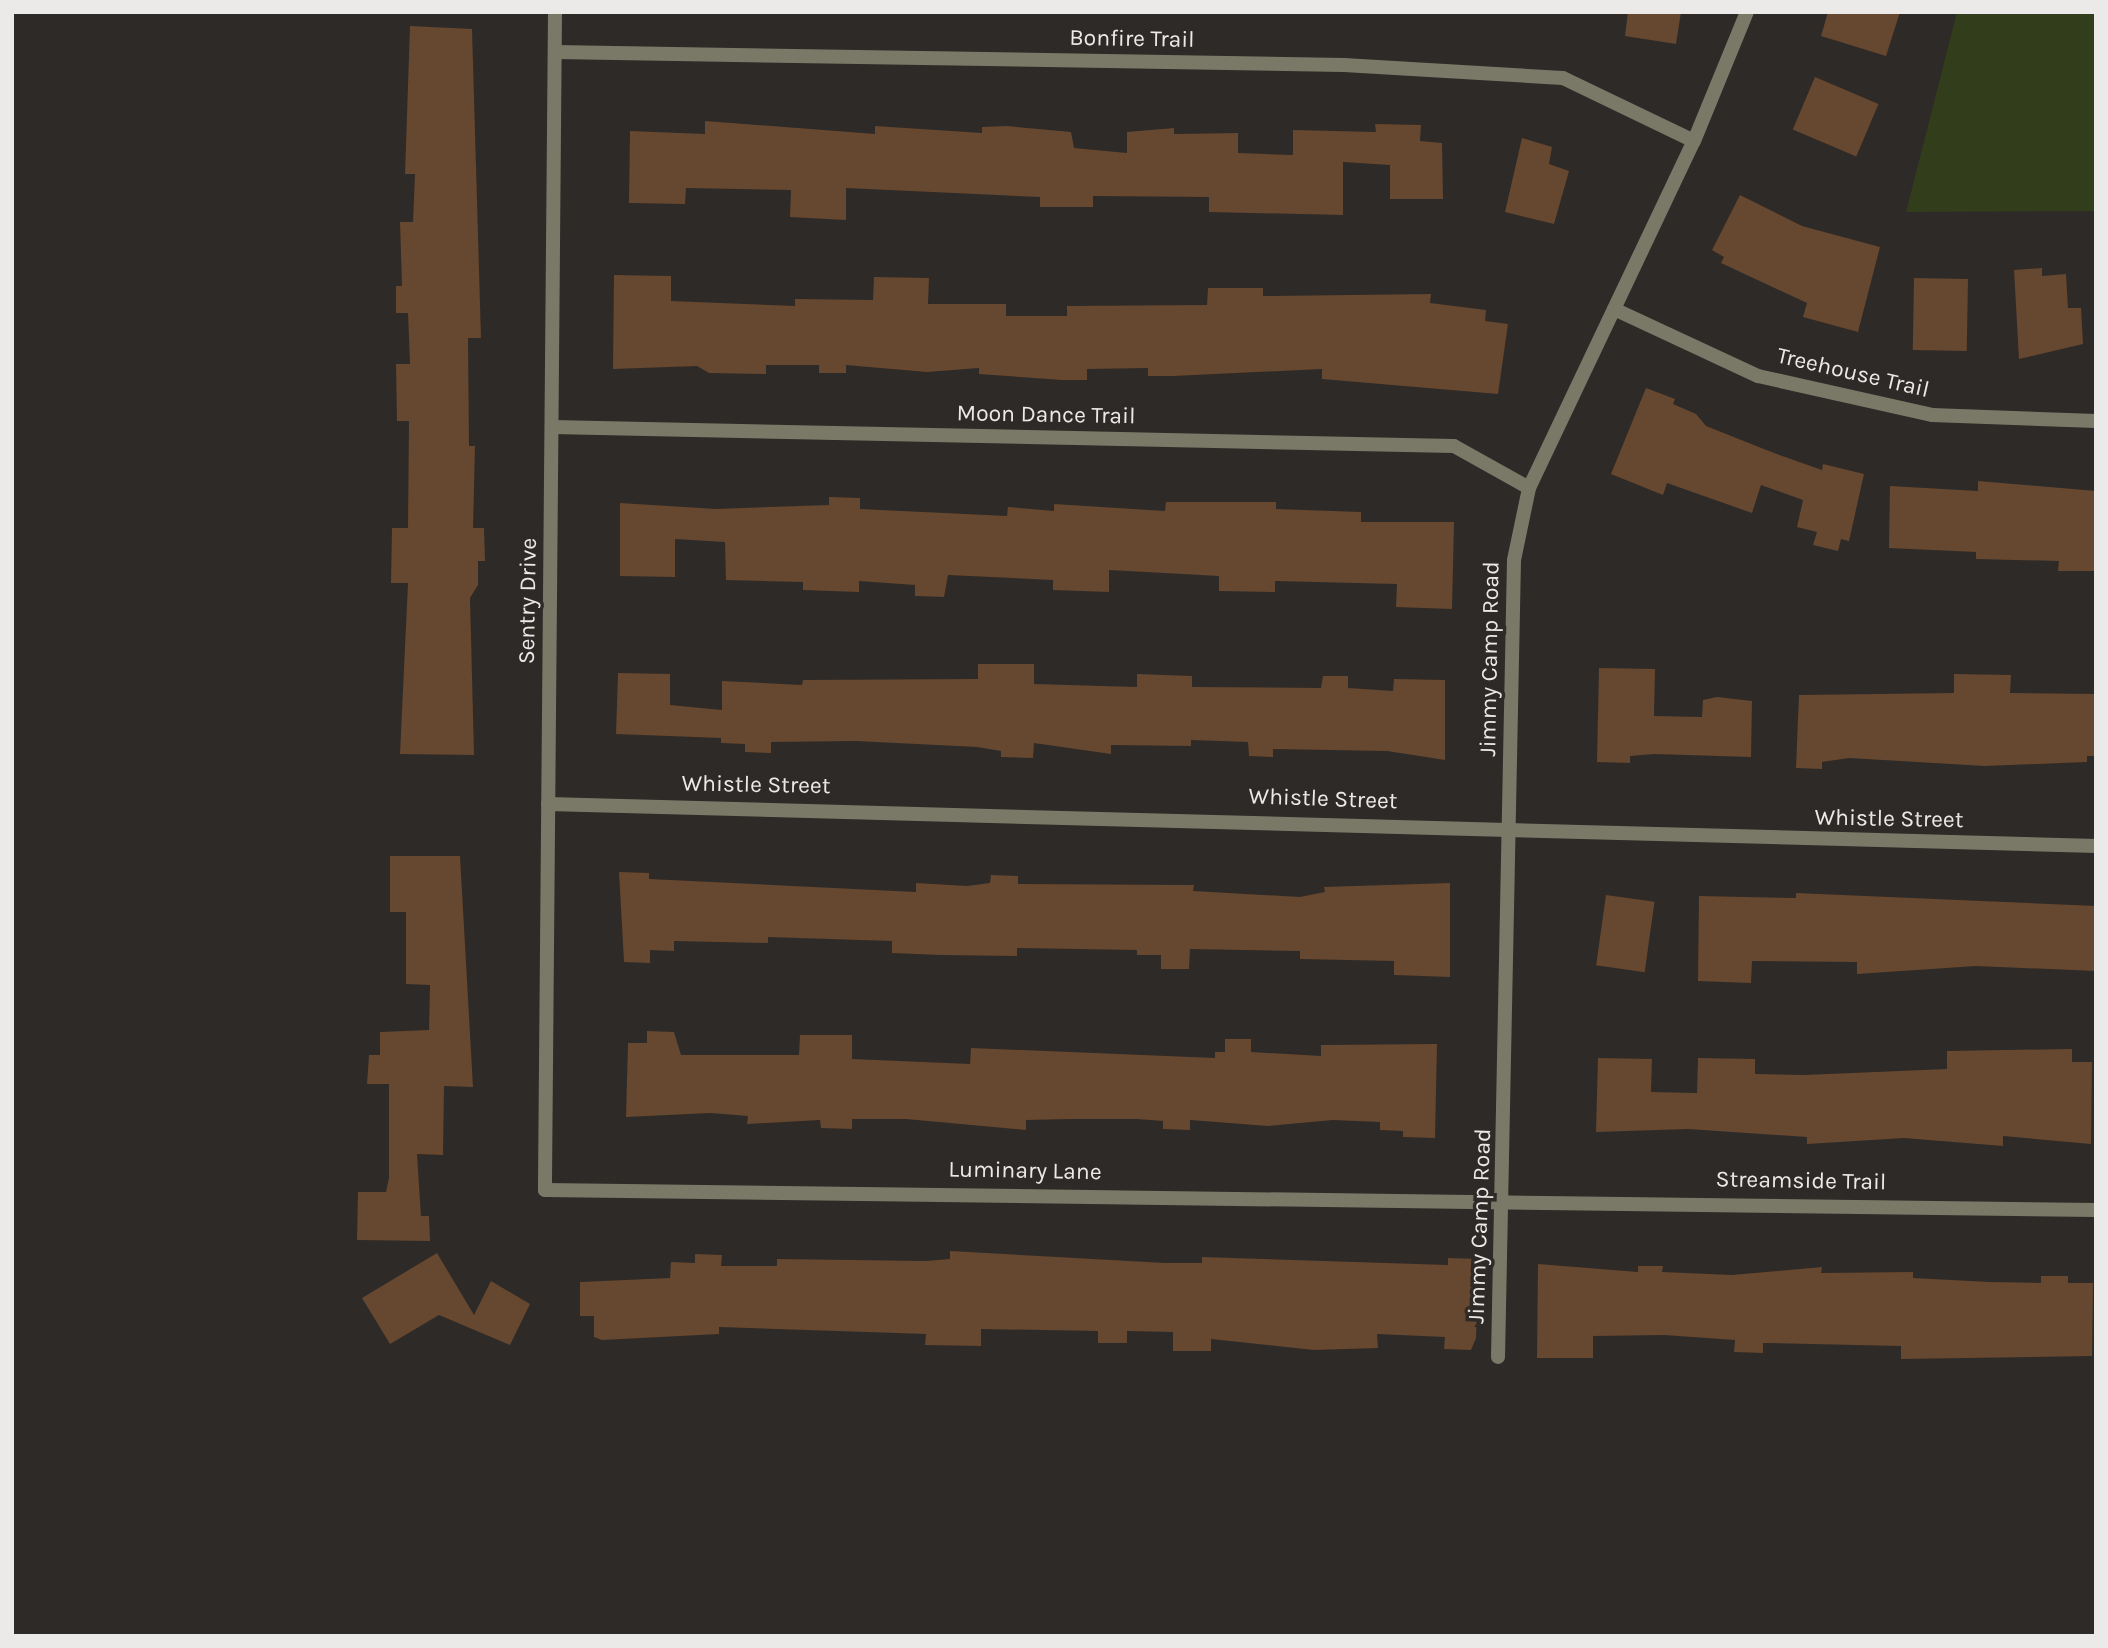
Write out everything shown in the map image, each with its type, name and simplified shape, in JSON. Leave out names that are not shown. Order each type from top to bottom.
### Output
[{"type":"street","name":"Sentry Drive","points":[[545,1190],[555,12]]},
{"type":"street","name":"Jimmy Camp Road","points":[[1498,1357],[1505,1199],[1514,560],[1529,488],[1695,141],[1747,12]]},
{"type":"street","name":"Bonfire Trail","points":[[555,52],[1344,65],[1563,78],[1695,141]]},
{"type":"street","name":"Treehouse Trail","points":[[1614,309],[1771,379],[1932,415],[2096,421]]},
{"type":"street","name":"Moon Dance Trail","points":[[552,427],[1454,446],[1529,488]]},
{"type":"street","name":"Whistle Street","points":[[548,804],[1150,817],[1510,832],[2096,846]]},
{"type":"street","name":"Luminary Lane","points":[[545,1190],[1505,1199]]},
{"type":"street","name":"Streamside Trail","points":[[1505,1199],[2096,1210]]},
{"type":"green space","points":[[1957,12],[2096,12],[2096,211],[1906,212]]},
{"type":"building","points":[[1628,12],[1681,12],[1676,44],[1625,36]]},
{"type":"building","points":[[1828,12],[1900,12],[1886,56],[1821,36]]},
{"type":"building","points":[[410,26],[472,29],[481,338],[468,338],[469,446],[475,446],[473,528],[484,528],[485,561],[478,561],[478,585],[470,598],[474,755],[400,754],[408,583],[391,583],[392,528],[408,528],[409,421],[397,421],[396,364],[410,364],[408,313],[396,313],[396,286],[402,286],[400,222],[413,222],[415,174],[405,174]]},
{"type":"building","points":[[1815,77],[1879,104],[1856,156],[1793,129]]},
{"type":"building","points":[[705,121],[875,134],[875,126],[982,133],[982,127],[1006,126],[1071,132],[1074,148],[1127,153],[1127,132],[1174,128],[1174,134],[1238,133],[1238,153],[1293,155],[1293,130],[1376,132],[1375,124],[1421,125],[1420,141],[1442,143],[1443,199],[1390,199],[1390,165],[1343,162],[1343,215],[1209,212],[1209,197],[1093,196],[1093,207],[1040,207],[1040,197],[846,188],[846,220],[790,217],[791,190],[686,188],[685,204],[629,203],[630,131],[705,134]]},
{"type":"building","points":[[1522,138],[1552,147],[1549,164],[1569,171],[1554,224],[1505,212]]},
{"type":"building","points":[[1740,195],[1802,226],[1880,247],[1858,332],[1803,317],[1807,303],[1721,263],[1724,257],[1712,250]]},
{"type":"building","points":[[2042,268],[2042,276],[2066,274],[2068,308],[2081,308],[2083,344],[2019,359],[2014,270]]},
{"type":"building","points":[[614,275],[671,276],[671,301],[795,306],[795,299],[873,300],[874,277],[929,278],[928,304],[1006,304],[1006,316],[1067,316],[1067,306],[1207,305],[1208,288],[1263,288],[1263,296],[1431,294],[1430,303],[1486,310],[1485,321],[1508,324],[1498,394],[1322,379],[1322,369],[1148,376],[1148,368],[1087,369],[1087,380],[1062,380],[979,374],[979,368],[927,372],[846,365],[846,373],[819,373],[819,365],[766,365],[766,374],[709,373],[697,366],[613,369]]},
{"type":"building","points":[[1914,278],[1968,279],[1967,351],[1913,350]]},
{"type":"building","points":[[1646,388],[1675,399],[1673,404],[1696,414],[1706,426],[1774,453],[1822,470],[1823,464],[1864,474],[1849,541],[1841,539],[1838,551],[1813,545],[1817,532],[1797,527],[1803,500],[1761,485],[1752,513],[1667,483],[1663,495],[1611,474]]},
{"type":"building","points":[[1978,481],[2096,491],[2096,571],[2058,571],[2059,561],[1976,559],[1976,552],[1889,548],[1890,486],[1978,491]]},
{"type":"building","points":[[829,497],[860,498],[860,509],[1007,516],[1008,507],[1054,511],[1054,504],[1165,511],[1166,502],[1276,502],[1276,509],[1361,512],[1361,522],[1454,522],[1452,609],[1396,607],[1397,584],[1275,581],[1275,592],[1219,591],[1219,576],[1109,570],[1109,592],[1053,590],[1053,580],[948,575],[944,597],[915,596],[915,585],[859,581],[859,592],[803,590],[803,582],[726,580],[725,542],[675,539],[675,577],[620,576],[620,503],[716,509],[829,505]]},
{"type":"building","points":[[978,664],[1034,664],[1034,684],[1137,687],[1137,674],[1192,676],[1192,687],[1321,688],[1323,676],[1348,676],[1348,688],[1393,691],[1394,679],[1445,680],[1445,760],[1387,751],[1273,749],[1273,757],[1249,756],[1248,742],[1191,740],[1191,746],[1111,745],[1111,754],[1034,743],[1033,758],[1001,757],[1001,751],[977,747],[856,741],[771,742],[771,753],[745,752],[745,744],[721,743],[721,738],[616,734],[618,673],[670,674],[670,705],[722,710],[722,681],[802,685],[803,680],[978,679]]},
{"type":"building","points":[[1599,668],[1655,669],[1654,716],[1702,717],[1703,700],[1717,697],[1752,701],[1751,757],[1654,754],[1630,756],[1630,763],[1597,762]]},
{"type":"building","points":[[1954,674],[2011,675],[2010,693],[2096,694],[2096,756],[2087,756],[2087,762],[1985,766],[1849,758],[1822,762],[1822,769],[1796,768],[1799,695],[1954,693]]},
{"type":"building","points":[[390,856],[460,856],[473,1087],[444,1086],[443,1155],[417,1154],[421,1216],[429,1216],[430,1241],[357,1240],[358,1192],[386,1192],[389,1178],[389,1084],[367,1084],[369,1055],[380,1055],[380,1032],[429,1030],[430,985],[406,984],[406,912],[390,912]]},
{"type":"building","points":[[619,872],[649,873],[649,879],[916,892],[916,883],[967,886],[990,883],[991,875],[1018,876],[1018,884],[1194,885],[1193,891],[1300,897],[1325,892],[1324,887],[1450,883],[1450,977],[1394,975],[1394,961],[1300,959],[1300,951],[1190,949],[1189,969],[1161,969],[1161,955],[1137,955],[1137,950],[1017,948],[1017,956],[940,955],[892,953],[892,941],[768,937],[768,943],[674,941],[674,951],[650,950],[650,963],[624,962]]},
{"type":"building","points":[[1796,893],[2096,906],[2096,971],[1976,966],[1857,974],[1857,962],[1752,961],[1751,983],[1698,981],[1699,896],[1796,898]]},
{"type":"building","points":[[1606,895],[1655,902],[1645,972],[1596,965]]},
{"type":"building","points":[[647,1031],[674,1032],[681,1055],[799,1055],[800,1035],[852,1035],[852,1059],[970,1064],[971,1048],[1215,1058],[1215,1052],[1225,1052],[1225,1039],[1251,1039],[1251,1052],[1321,1056],[1321,1045],[1437,1044],[1435,1138],[1403,1137],[1403,1131],[1380,1130],[1380,1122],[1333,1120],[1268,1126],[1190,1120],[1190,1130],[1163,1129],[1163,1121],[1137,1119],[1026,1120],[1026,1130],[906,1119],[852,1119],[852,1129],[821,1128],[820,1120],[747,1124],[748,1116],[710,1113],[626,1117],[628,1043],[647,1043]]},
{"type":"building","points":[[2072,1049],[2072,1062],[2092,1062],[2091,1144],[2003,1136],[2003,1146],[1904,1138],[1807,1144],[1807,1137],[1688,1129],[1596,1132],[1598,1058],[1652,1059],[1651,1092],[1697,1093],[1698,1058],[1755,1059],[1755,1074],[1804,1075],[1947,1069],[1947,1051]]},
{"type":"building","points":[[950,1251],[1165,1263],[1202,1263],[1202,1257],[1448,1265],[1448,1258],[1479,1259],[1476,1338],[1471,1350],[1444,1349],[1445,1337],[1377,1334],[1378,1348],[1314,1350],[1211,1339],[1211,1351],[1173,1351],[1173,1332],[1127,1331],[1127,1343],[1098,1343],[1098,1331],[981,1329],[981,1346],[925,1345],[926,1334],[719,1327],[719,1334],[602,1340],[594,1337],[594,1316],[580,1316],[580,1282],[670,1278],[671,1262],[695,1263],[695,1254],[722,1255],[721,1266],[777,1266],[777,1259],[950,1259]]},
{"type":"building","points":[[437,1253],[474,1315],[491,1281],[530,1304],[510,1345],[439,1315],[390,1344],[362,1298]]},
{"type":"building","points":[[1538,1264],[1638,1272],[1638,1266],[1663,1266],[1662,1272],[1732,1275],[1822,1267],[1821,1273],[1913,1272],[1913,1278],[1990,1282],[2041,1283],[2041,1276],[2068,1276],[2068,1283],[2093,1283],[2092,1356],[1901,1359],[1901,1346],[1763,1343],[1763,1353],[1734,1352],[1735,1340],[1664,1335],[1593,1336],[1593,1358],[1537,1358]]}]
